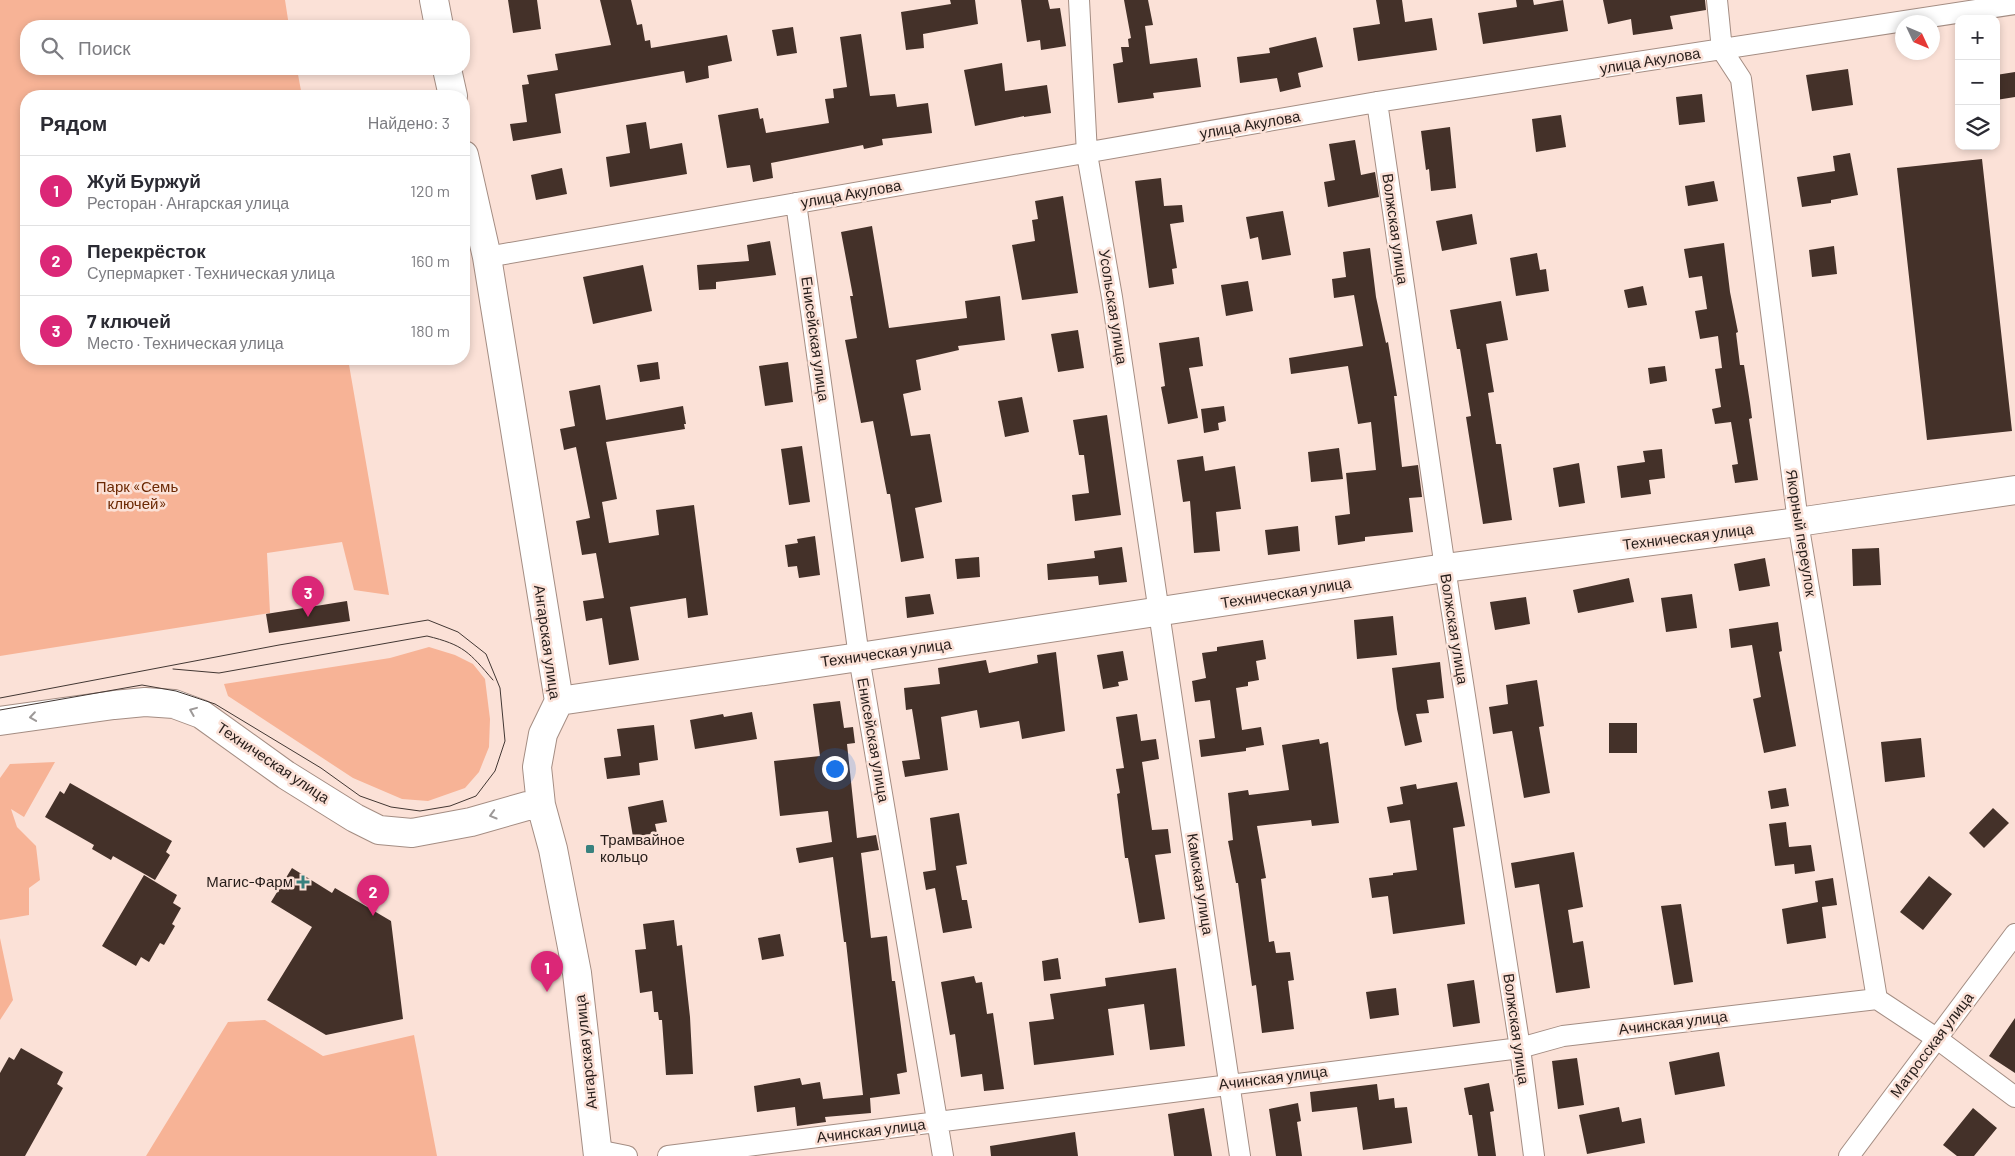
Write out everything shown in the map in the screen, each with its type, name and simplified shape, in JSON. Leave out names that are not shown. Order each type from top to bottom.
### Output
[{"type":"street","points":[[434,0],[438,20]]},
{"type":"street","name":"Усольская улица","points":[[1079,0],[1087,154],[1112,297],[1159,612]]},
{"type":"street","name":"Якорный переулок","points":[[1717,0],[1722,50],[1741,79],[1798,522],[1877,999]]},
{"type":"street","name":"улица Акулова","points":[[487,257],[1087,154],[1376,102],[2015,4]]},
{"type":"street","points":[[448,75],[452,90]]},
{"type":"street","name":"Волжская улица","points":[[1376,102],[1445,568],[1520,1048],[1534,1156]]},
{"type":"street","name":"Ангарская улица","points":[[470,182],[487,257],[558,701],[543,734],[537,767],[541,805],[553,850],[577,973],[597,1153]]},
{"type":"street","name":"Енисейская улица","points":[[796,203],[859,658],[943,1156]]},
{"type":"street","name":"Техническая улица","points":[[558,701],[859,658],[1445,568],[1798,522],[2015,490]]},
{"type":"street","name":"Камская улица","points":[[1159,612],[1240,1156]]},
{"type":"street","name":"Техническая улица","points":[[0,721],[130,703],[174,704],[201,714],[286,774],[355,818],[379,830],[412,833],[471,822],[527,806],[541,805]]},
{"type":"street","name":"Матросская улица","points":[[1849,1156],[2015,934]]},
{"type":"street","points":[[1877,999],[1936,1038],[2015,1097]]},
{"type":"street","name":"Ачинская улица","points":[[668,1156],[938,1123],[1230,1083],[1520,1048],[1563,1036],[1877,999]]},
{"type":"street","points":[[597,1153],[628,1156]]},
{"type":"green space","name":"Парк «Семь ключей»","points":[[0,0],[285,0],[288,20],[20,20],[20,75],[298,75],[301,90],[20,90],[20,365],[349,365],[389,595],[354,590],[342,542],[267,553],[270,613],[0,656]]},
{"type":"green space","points":[[429,647],[455,655],[473,664],[485,679],[490,719],[489,747],[479,772],[465,788],[428,801],[402,799],[353,778],[228,696],[224,684],[390,658]]},
{"type":"green space","points":[[55,762],[24,817],[11,809],[17,827],[36,846],[40,880],[29,888],[29,915],[0,920],[0,778],[10,764]]},
{"type":"green space","points":[[0,938],[13,1000],[0,1020]]},
{"type":"green space","points":[[265,1020],[323,1056],[414,1035],[437,1156],[146,1156],[228,1022]]},
{"type":"building","points":[[508,0],[537,0],[541,29],[513,33]]},
{"type":"building","points":[[600,0],[631,0],[637,25],[642,24],[645,41],[650,40],[651,48],[727,35],[732,61],[708,66],[709,78],[686,83],[684,71],[555,94],[561,133],[513,141],[510,124],[527,122],[522,85],[529,84],[527,75],[558,70],[555,54],[611,45]]},
{"type":"building","points":[[950,0],[975,0],[978,24],[923,34],[924,48],[906,50],[901,12],[951,4]]},
{"type":"building","points":[[1021,0],[1048,0],[1050,9],[1060,8],[1066,46],[1041,50],[1040,40],[1027,42]]},
{"type":"building","points":[[1124,0],[1148,0],[1153,25],[1145,26],[1150,64],[1197,58],[1201,87],[1153,93],[1154,98],[1118,103],[1113,64],[1123,62],[1121,47],[1129,47],[1128,39],[1131,38]]},
{"type":"building","points":[[1376,0],[1402,0],[1405,22],[1432,18],[1437,50],[1358,61],[1353,28],[1380,24]]},
{"type":"building","points":[[1516,0],[1533,0],[1534,5],[1563,0],[1568,31],[1483,44],[1478,13],[1517,7]]},
{"type":"building","points":[[1603,0],[1705,0],[1706,10],[1670,16],[1673,29],[1633,35],[1631,19],[1608,24]]},
{"type":"building","points":[[793,27],[797,53],[777,56],[772,30]]},
{"type":"building","points":[[861,34],[870,96],[895,94],[897,107],[928,103],[932,133],[882,139],[883,145],[864,149],[863,145],[771,163],[773,178],[753,182],[750,165],[727,168],[718,115],[758,108],[760,119],[763,118],[766,133],[829,123],[825,99],[834,98],[833,89],[847,87],[840,37]]},
{"type":"building","points":[[1316,37],[1323,67],[1298,73],[1301,87],[1280,92],[1277,78],[1240,83],[1237,57],[1270,53],[1269,48]]},
{"type":"building","points":[[1002,63],[1005,91],[1047,85],[1051,113],[1024,116],[975,126],[964,70]]},
{"type":"building","points":[[1848,69],[1853,105],[1812,111],[1806,75]]},
{"type":"building","points":[[2015,72],[2015,97],[2000,99],[2000,74]]},
{"type":"building","points":[[1702,94],[1705,122],[1679,125],[1676,97]]},
{"type":"building","points":[[1561,115],[1566,147],[1536,152],[1532,119]]},
{"type":"building","points":[[646,122],[650,149],[682,143],[687,174],[610,187],[606,157],[630,153],[626,125]]},
{"type":"building","points":[[1450,127],[1456,188],[1431,191],[1429,169],[1426,170],[1421,131]]},
{"type":"building","points":[[1355,140],[1361,175],[1375,172],[1379,197],[1328,207],[1324,182],[1335,180],[1329,144]]},
{"type":"building","points":[[1850,153],[1858,195],[1831,200],[1831,203],[1802,207],[1797,177],[1835,171],[1833,156]]},
{"type":"building","points":[[1982,159],[2012,431],[1927,440],[1897,168]]},
{"type":"building","points":[[562,168],[567,194],[536,200],[531,175]]},
{"type":"building","points":[[1161,178],[1164,206],[1182,205],[1184,222],[1170,224],[1177,268],[1172,269],[1174,284],[1149,288],[1135,181]]},
{"type":"building","points":[[1714,181],[1718,201],[1688,206],[1685,186]]},
{"type":"building","points":[[1063,196],[1078,293],[1022,300],[1012,245],[1035,241],[1032,220],[1038,219],[1035,201]]},
{"type":"building","points":[[1283,211],[1291,255],[1262,260],[1258,237],[1250,239],[1246,217]]},
{"type":"building","points":[[1472,214],[1477,244],[1442,251],[1436,221]]},
{"type":"building","points":[[872,226],[889,328],[967,318],[965,301],[1000,296],[1005,340],[958,346],[959,350],[916,360],[921,390],[903,394],[911,436],[930,434],[942,502],[915,508],[924,558],[901,562],[890,494],[887,494],[873,421],[861,423],[845,340],[857,338],[850,296],[853,296],[841,232]]},
{"type":"building","points":[[770,241],[776,275],[716,282],[716,289],[699,290],[697,265],[749,261],[747,245]]},
{"type":"building","points":[[1724,243],[1730,292],[1738,332],[1736,333],[1740,365],[1744,365],[1750,403],[1752,418],[1749,419],[1758,480],[1735,483],[1732,465],[1738,464],[1731,422],[1715,424],[1712,409],[1721,407],[1715,369],[1722,368],[1718,336],[1700,339],[1695,311],[1707,309],[1702,276],[1689,278],[1684,249]]},
{"type":"building","points":[[1834,246],[1837,274],[1812,277],[1809,250]]},
{"type":"building","points":[[1370,248],[1376,297],[1386,343],[1388,342],[1397,396],[1394,396],[1402,467],[1418,465],[1422,497],[1409,498],[1413,532],[1365,537],[1365,541],[1338,545],[1335,516],[1350,514],[1346,473],[1376,470],[1371,422],[1358,424],[1348,366],[1291,374],[1289,358],[1363,346],[1354,295],[1334,298],[1332,279],[1346,277],[1343,252]]},
{"type":"building","points":[[1537,253],[1540,270],[1546,269],[1549,291],[1516,296],[1510,258]]},
{"type":"building","points":[[643,265],[652,311],[593,324],[583,277]]},
{"type":"building","points":[[1248,281],[1253,311],[1226,316],[1221,285]]},
{"type":"building","points":[[1643,286],[1647,305],[1628,308],[1624,290]]},
{"type":"building","points":[[1501,301],[1508,340],[1486,344],[1494,392],[1488,393],[1496,444],[1501,444],[1512,520],[1483,524],[1466,417],[1471,416],[1460,349],[1457,349],[1450,310]]},
{"type":"building","points":[[1078,330],[1084,368],[1058,372],[1051,334]]},
{"type":"building","points":[[1199,337],[1203,366],[1189,368],[1198,418],[1168,424],[1161,387],[1165,386],[1159,343]]},
{"type":"building","points":[[658,362],[660,379],[640,382],[637,365]]},
{"type":"building","points":[[788,362],[793,402],[765,406],[759,366]]},
{"type":"building","points":[[1665,366],[1667,381],[1650,384],[1648,368]]},
{"type":"building","points":[[600,385],[606,420],[683,406],[685,429],[606,442],[617,499],[602,502],[609,543],[659,535],[656,510],[694,505],[708,615],[688,618],[686,598],[630,607],[639,660],[609,665],[602,618],[586,621],[583,601],[604,598],[596,553],[582,555],[576,521],[590,518],[576,447],[564,450],[560,429],[575,426],[569,391]]},
{"type":"building","points":[[1022,397],[1029,432],[1005,437],[998,401]]},
{"type":"building","points":[[1224,406],[1226,421],[1218,423],[1219,430],[1204,433],[1201,409]]},
{"type":"building","points":[[1107,415],[1121,515],[1075,521],[1072,495],[1089,493],[1084,455],[1079,455],[1073,420]]},
{"type":"building","points":[[802,446],[810,502],[789,505],[781,449]]},
{"type":"building","points":[[1339,448],[1343,479],[1311,482],[1308,452]]},
{"type":"building","points":[[1662,449],[1665,478],[1649,480],[1651,494],[1621,498],[1617,466],[1645,462],[1643,451]]},
{"type":"building","points":[[1203,456],[1205,471],[1235,466],[1241,509],[1216,512],[1220,551],[1194,553],[1190,501],[1183,502],[1177,460]]},
{"type":"building","points":[[1579,463],[1585,503],[1559,507],[1553,468]]},
{"type":"building","points":[[1298,526],[1300,551],[1268,555],[1265,530]]},
{"type":"building","points":[[815,536],[820,575],[799,578],[797,566],[788,567],[785,545],[798,543],[797,539]]},
{"type":"building","points":[[1122,547],[1127,582],[1099,585],[1098,576],[1048,580],[1047,564],[1095,558],[1094,551]]},
{"type":"building","points":[[1879,548],[1881,585],[1853,586],[1852,549]]},
{"type":"building","points":[[979,557],[980,577],[957,579],[955,559]]},
{"type":"building","points":[[1765,558],[1770,586],[1739,591],[1734,564]]},
{"type":"building","points":[[1629,578],[1634,602],[1578,613],[1573,590]]},
{"type":"building","points":[[930,594],[934,614],[907,618],[905,597]]},
{"type":"building","points":[[1692,594],[1697,628],[1666,632],[1661,598]]},
{"type":"building","points":[[1526,597],[1530,624],[1495,630],[1490,602]]},
{"type":"building","points":[[347,601],[350,621],[269,633],[266,614]]},
{"type":"building","points":[[1393,616],[1397,655],[1357,659],[1354,620]]},
{"type":"building","points":[[1778,622],[1782,651],[1779,652],[1796,746],[1764,753],[1753,699],[1761,697],[1752,645],[1731,648],[1729,629]]},
{"type":"building","points":[[1263,640],[1266,659],[1256,661],[1259,680],[1248,682],[1248,686],[1236,688],[1242,730],[1261,727],[1264,745],[1246,748],[1246,751],[1201,757],[1199,740],[1215,738],[1210,700],[1195,702],[1192,681],[1206,678],[1202,653],[1217,651],[1217,647]]},
{"type":"building","points":[[1123,651],[1128,680],[1118,682],[1119,686],[1103,689],[1097,655]]},
{"type":"building","points":[[1056,652],[1065,731],[1022,739],[1019,721],[980,728],[977,710],[941,717],[948,770],[905,777],[902,761],[920,759],[912,709],[906,710],[904,688],[940,684],[938,668],[986,660],[989,673],[1038,663],[1037,655]]},
{"type":"building","points":[[1440,662],[1444,698],[1427,700],[1429,713],[1416,714],[1422,742],[1405,746],[1397,709],[1392,668]]},
{"type":"building","points":[[1537,680],[1544,726],[1539,727],[1550,793],[1524,798],[1512,731],[1493,734],[1489,707],[1508,704],[1506,685]]},
{"type":"building","points":[[840,701],[844,728],[853,727],[855,743],[847,744],[857,838],[876,835],[879,850],[861,853],[871,938],[887,936],[892,981],[895,981],[907,1072],[897,1074],[900,1094],[870,1098],[871,1113],[825,1117],[826,1122],[797,1126],[795,1107],[757,1112],[754,1086],[800,1078],[802,1085],[820,1082],[823,1099],[863,1095],[846,942],[844,942],[833,857],[799,863],[796,848],[832,842],[828,811],[780,816],[774,761],[820,756],[813,704]]},
{"type":"building","points":[[752,712],[757,739],[695,749],[690,720],[723,714],[724,717]]},
{"type":"building","points":[[1137,714],[1141,741],[1156,739],[1159,759],[1142,762],[1152,830],[1168,829],[1171,853],[1155,855],[1165,919],[1139,923],[1128,858],[1125,858],[1117,794],[1120,793],[1116,769],[1124,768],[1116,717]]},
{"type":"building","points":[[1609,723],[1637,723],[1637,753],[1609,753]]},
{"type":"building","points":[[654,725],[658,760],[639,763],[640,775],[607,779],[604,758],[621,756],[617,729]]},
{"type":"building","points":[[1921,738],[1925,777],[1885,782],[1881,742]]},
{"type":"building","points":[[1319,739],[1320,744],[1328,742],[1339,823],[1312,826],[1311,820],[1257,826],[1266,878],[1261,879],[1269,942],[1274,941],[1276,953],[1290,952],[1294,980],[1288,981],[1294,1029],[1262,1033],[1256,985],[1252,986],[1238,883],[1236,883],[1228,841],[1233,840],[1228,793],[1248,790],[1249,795],[1289,790],[1282,745]]},
{"type":"building","points":[[1457,782],[1465,826],[1453,828],[1465,924],[1393,934],[1388,896],[1372,898],[1369,878],[1417,870],[1410,820],[1390,823],[1387,807],[1403,804],[1400,787],[1416,784],[1417,789]]},
{"type":"building","points":[[70,783],[172,841],[166,852],[170,855],[155,880],[113,856],[111,860],[92,849],[94,845],[45,817],[60,791],[64,794]]},
{"type":"building","points":[[1786,788],[1789,806],[1771,809],[1768,791]]},
{"type":"building","points":[[663,800],[667,822],[655,824],[657,833],[633,837],[628,807]]},
{"type":"building","points":[[1993,808],[2009,823],[1984,848],[1969,833]]},
{"type":"building","points":[[959,813],[967,864],[956,866],[962,900],[967,900],[972,928],[943,933],[935,888],[926,890],[923,872],[936,870],[930,818]]},
{"type":"building","points":[[1786,822],[1789,847],[1811,845],[1815,871],[1795,874],[1794,864],[1775,866],[1769,824]]},
{"type":"building","points":[[1574,852],[1583,907],[1568,910],[1573,943],[1583,941],[1590,988],[1556,993],[1539,884],[1515,888],[1511,863]]},
{"type":"building","points":[[292,868],[332,893],[335,888],[391,921],[403,1019],[326,1035],[267,1000],[312,927],[271,902]]},
{"type":"building","points":[[144,875],[177,895],[173,903],[181,908],[172,924],[175,926],[164,945],[160,943],[149,962],[141,957],[136,966],[102,946]]},
{"type":"building","points":[[1929,876],[1952,894],[1923,930],[1900,912]]},
{"type":"building","points":[[1833,878],[1837,905],[1822,907],[1826,938],[1787,944],[1782,909],[1818,902],[1815,881]]},
{"type":"building","points":[[1681,904],[1693,982],[1674,985],[1661,906]]},
{"type":"building","points":[[674,920],[677,946],[682,945],[690,1017],[693,1074],[666,1075],[662,1020],[659,1020],[658,1012],[654,1012],[652,991],[640,993],[635,950],[646,949],[643,924]]},
{"type":"building","points":[[780,934],[784,956],[762,960],[758,938]]},
{"type":"building","points":[[1058,958],[1061,979],[1044,981],[1042,961]]},
{"type":"building","points":[[1176,968],[1185,1046],[1150,1050],[1144,1004],[1108,1009],[1114,1055],[1034,1065],[1029,1022],[1054,1019],[1050,994],[1106,986],[1105,978]]},
{"type":"building","points":[[974,976],[976,983],[982,982],[987,1014],[993,1013],[1004,1089],[984,1091],[982,1074],[961,1077],[955,1034],[950,1035],[941,982]]},
{"type":"building","points":[[1474,980],[1480,1023],[1453,1027],[1447,984]]},
{"type":"building","points":[[1396,988],[1399,1015],[1370,1019],[1366,992]]},
{"type":"building","points":[[2015,1018],[2015,1073],[1989,1056]]},
{"type":"building","points":[[21,1048],[63,1072],[57,1084],[63,1088],[25,1156],[0,1156],[0,1073],[9,1057],[14,1060]]},
{"type":"building","points":[[1719,1052],[1725,1086],[1675,1095],[1669,1062]]},
{"type":"building","points":[[1577,1058],[1584,1105],[1558,1109],[1552,1061]]},
{"type":"building","points":[[1489,1083],[1494,1111],[1490,1112],[1496,1156],[1478,1156],[1472,1115],[1469,1115],[1464,1088]]},
{"type":"building","points":[[1377,1084],[1379,1100],[1394,1098],[1395,1108],[1407,1107],[1412,1143],[1363,1150],[1357,1107],[1312,1112],[1310,1092]]},
{"type":"building","points":[[1298,1103],[1301,1121],[1297,1122],[1302,1156],[1276,1156],[1269,1109]]},
{"type":"building","points":[[1619,1107],[1622,1122],[1641,1118],[1645,1143],[1587,1154],[1579,1115]]},
{"type":"building","points":[[1204,1108],[1212,1156],[1174,1156],[1168,1114]]},
{"type":"building","points":[[1973,1108],[1997,1128],[1974,1156],[1957,1156],[1943,1145]]},
{"type":"building","points":[[1075,1132],[1078,1156],[991,1156],[990,1146]]},
{"type":"tram line","points":[[0,698],[279,645],[428,620],[458,632],[486,654],[500,688],[505,741],[495,771],[476,796],[450,806],[420,811],[391,807],[360,796],[321,768],[215,704],[176,691],[142,685],[0,710]]},
{"type":"tram line","points":[[173,669],[219,673],[427,636],[458,646],[471,656],[493,680]]},
{"type":"place","name":"7 ключей","points":[[308,617]]},
{"type":"place","name":"Трамвайное кольцо","points":[[590,849]]},
{"type":"place","name":"Магис-Фарм","points":[[303,882]]},
{"type":"place","name":"Перекрёсток","points":[[373,916]]},
{"type":"place","name":"Жуй Буржуй","points":[[547,992]]}]
